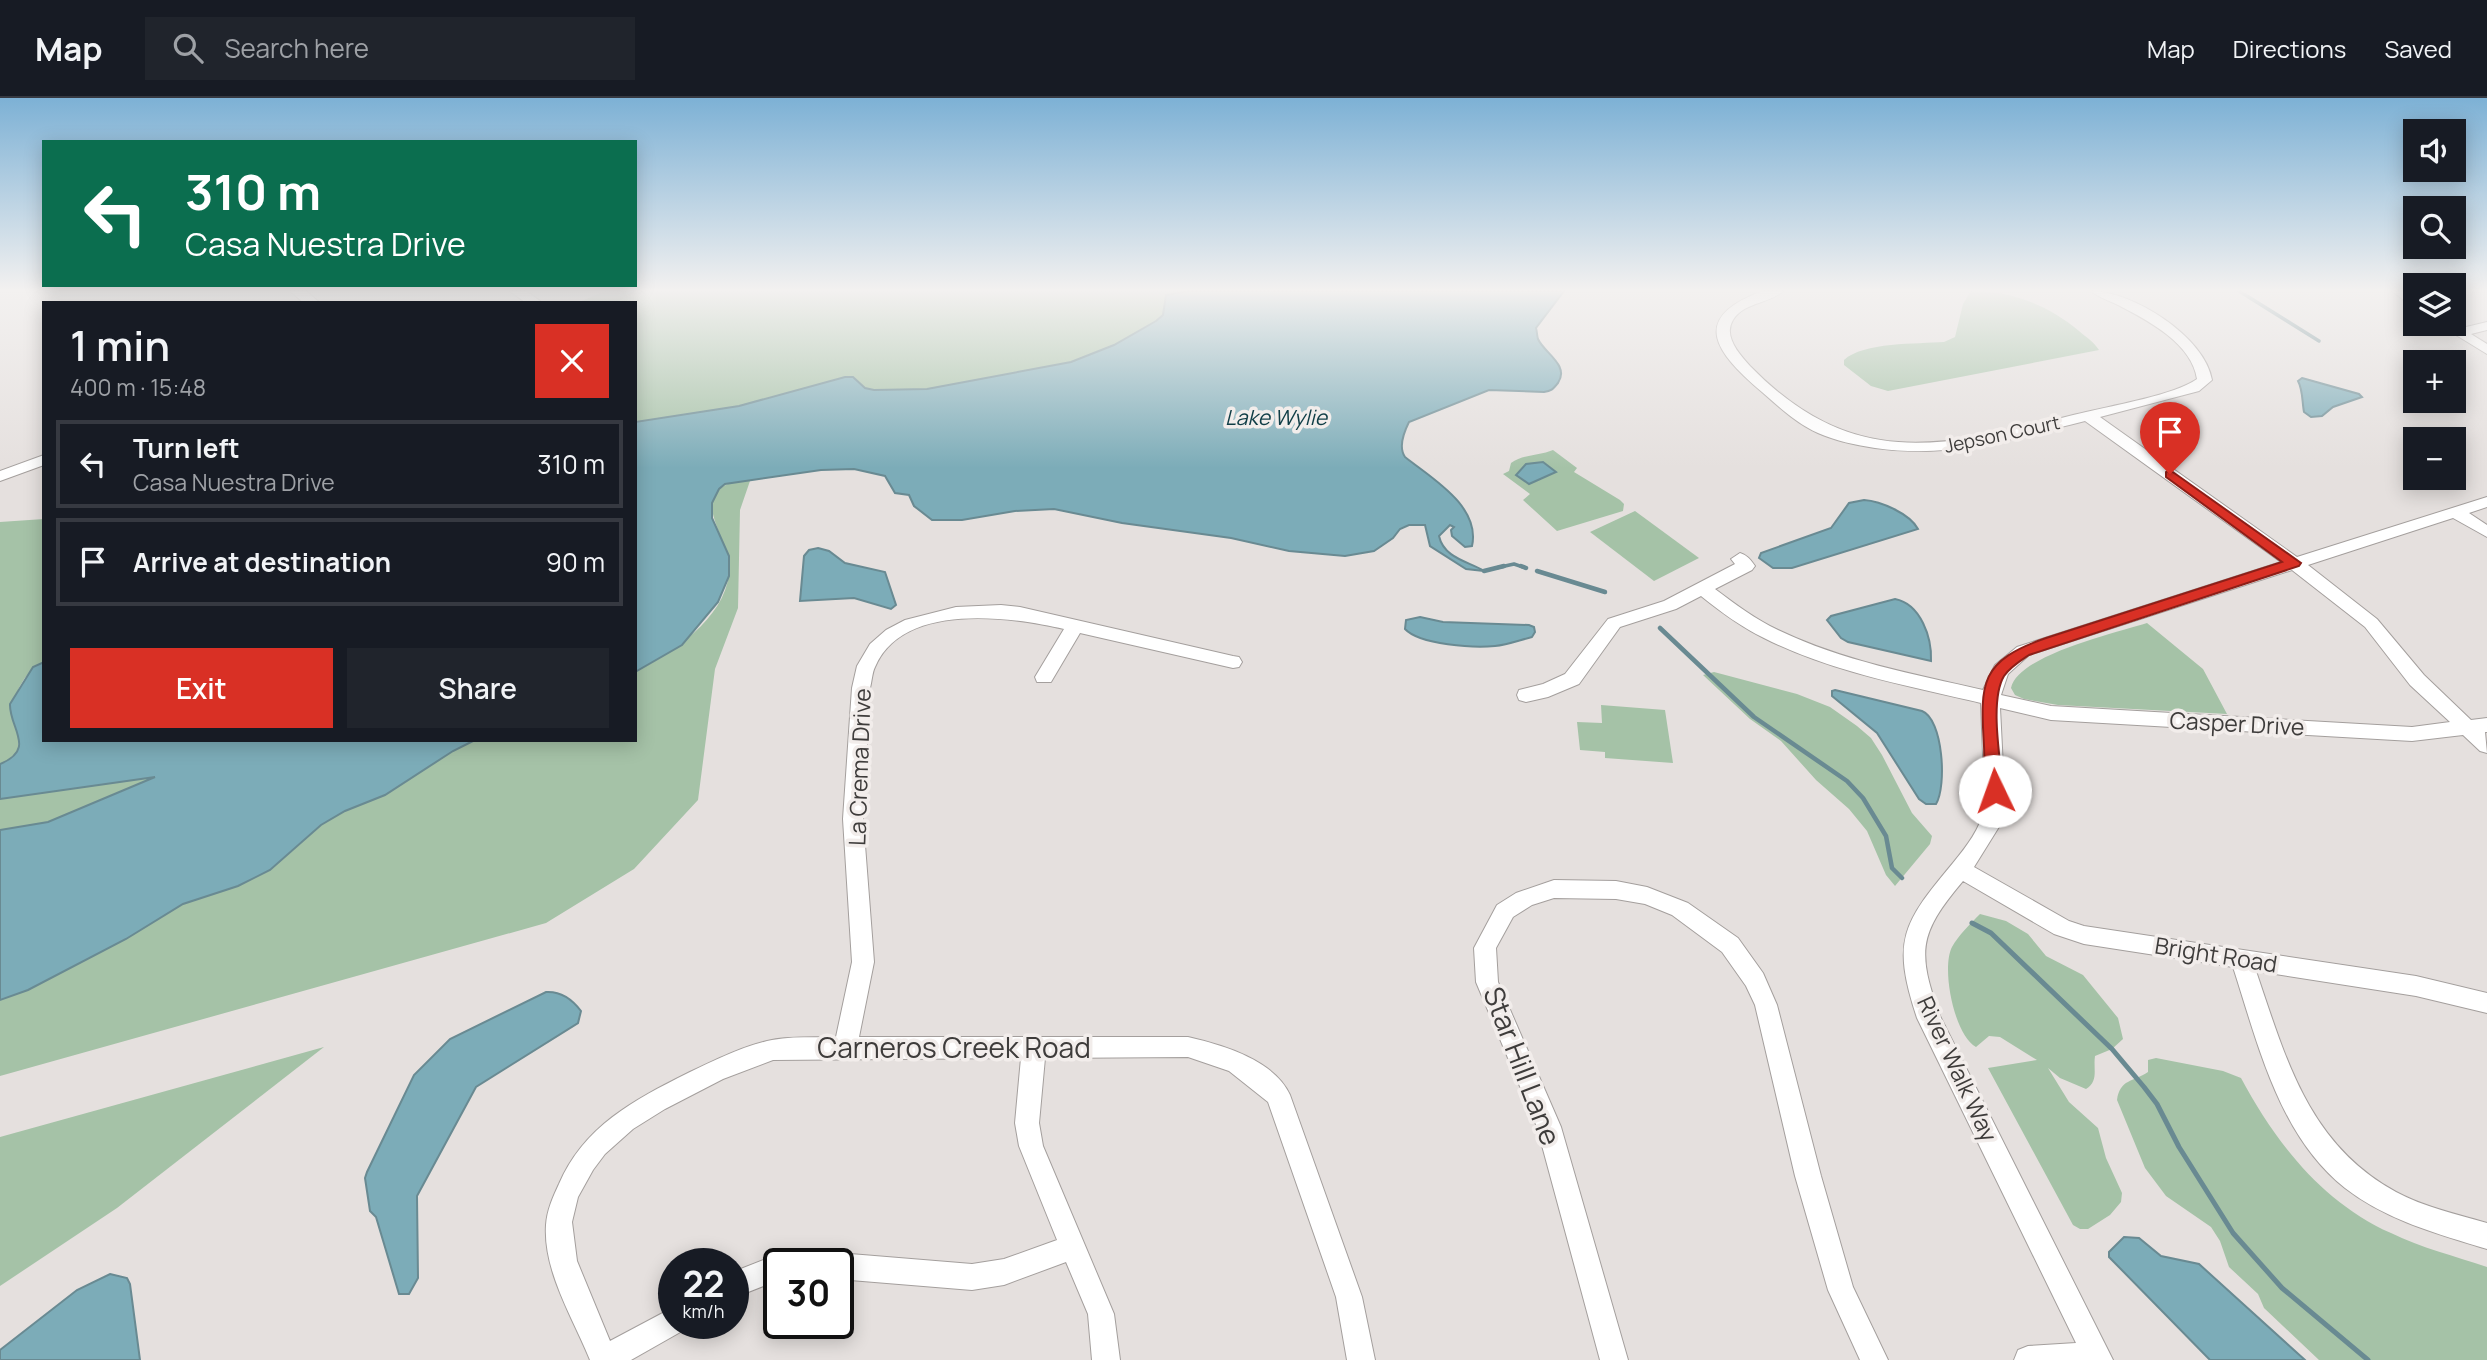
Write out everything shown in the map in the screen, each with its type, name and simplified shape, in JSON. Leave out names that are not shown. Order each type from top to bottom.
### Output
[{"type":"street","name":"Jepson Court","points":[[1727,350],[1738,365],[1780,400],[1825,430],[1861,439],[1924,448],[1960,446],[2088,416],[2194,387],[2205,380],[2206,371],[2200,358],[2190,350]]},
{"type":"street","points":[[2088,416],[2294,563],[2376,627],[2407,668],[2487,746]]},
{"type":"street","points":[[0,476],[42,461]]},
{"type":"street","name":"River Walk Way","points":[[2098,1357],[1920,996],[1913,962],[1913,939],[1928,907],[1987,832],[1995,807],[1989,701],[1994,681],[2000,669],[2023,651],[2487,502]]},
{"type":"street","points":[[2455,512],[2487,532]]},
{"type":"street","points":[[1526,695],[1548,690],[1572,679],[1614,623],[1658,609],[1746,566],[1740,559]]},
{"type":"street","name":"Casper Drive","points":[[1696,591],[1745,632],[1780,650],[1822,664],[1859,668],[1989,701],[2051,713],[2412,734],[2487,725]]},
{"type":"street","name":"La Crema Drive","points":[[845,1048],[863,962],[853,819],[861,688],[866,667],[881,645],[903,629],[952,614],[1004,611],[1233,662]]},
{"type":"street","points":[[1044,677],[1075,626]]},
{"type":"street","name":"Bright Road","points":[[1959,869],[2062,928],[2084,935],[2416,986],[2487,1003]]},
{"type":"street","name":"Star Hill Lane","points":[[1614,1360],[1549,1127],[1487,982],[1485,948],[1505,911],[1524,899],[1554,889],[1616,890],[1647,896],[1680,909],[1730,945],[1755,980],[1766,1005],[1808,1176],[1841,1290],[1874,1360]]},
{"type":"street","points":[[2241,959],[2292,1103],[2311,1137],[2326,1154],[2352,1178],[2382,1199],[2425,1217],[2487,1236]]},
{"type":"street","points":[[1034,1047],[1027,1123],[1031,1146],[1101,1314],[1106,1360]]},
{"type":"street","name":"Carneros Creek Road","points":[[604,1360],[565,1262],[560,1242],[562,1206],[592,1149],[607,1133],[642,1108],[748,1057],[786,1048],[1034,1047],[1188,1047],[1220,1054],[1254,1072],[1278,1095],[1349,1297],[1360,1360]]},
{"type":"street","points":[[854,1267],[972,1277],[1004,1272],[1072,1247]]},
{"type":"street","points":[[604,1360],[658,1329]]},
{"type":"street","points":[[2028,1360],[2098,1357]]},
{"type":"green space","points":[[637,350],[1102,350],[1071,362],[927,389],[874,390],[865,388],[853,377],[845,377],[739,406],[637,422]]},
{"type":"green space","points":[[1864,350],[2099,350],[1888,391],[1871,386],[1844,365],[1844,360]]},
{"type":"green space","points":[[1553,450],[1577,468],[1574,472],[1620,500],[1624,504],[1623,511],[1557,531],[1523,500],[1530,494],[1503,474],[1509,471],[1511,463],[1516,460]]},
{"type":"green space","points":[[751,478],[740,510],[738,608],[715,669],[698,800],[634,869],[546,923],[0,1076],[0,1000],[28,990],[126,939],[183,904],[238,886],[270,870],[321,825],[345,811],[385,795],[453,751],[471,742],[637,742],[637,671],[665,655],[694,633],[707,620],[725,590],[729,574],[728,559],[713,516],[712,503],[716,492],[729,484]]},
{"type":"green space","points":[[1635,511],[1699,558],[1654,581],[1590,532]]},
{"type":"green space","points":[[42,519],[42,663],[26,676],[15,696],[10,711],[18,729],[18,751],[12,758],[0,764],[0,522]]},
{"type":"green space","points":[[2147,623],[2203,669],[2227,714],[2058,705],[2024,699],[2015,695],[2011,688],[2018,676],[2031,665],[2049,656],[2092,639]]},
{"type":"green space","points":[[1714,672],[1797,694],[1830,707],[1871,738],[1912,813],[1932,836],[1930,844],[1895,886],[1886,875],[1867,831],[1849,809],[1816,780],[1781,741],[1750,719],[1703,675]]},
{"type":"green space","points":[[1601,705],[1665,710],[1673,763],[1605,758],[1605,752],[1580,750],[1577,722],[1602,723]]},
{"type":"green space","points":[[158,776],[48,822],[0,830],[0,799]]},
{"type":"green space","points":[[1980,914],[2006,921],[2028,934],[2046,956],[2083,975],[2118,1018],[2123,1039],[2112,1049],[2095,1056],[2093,1082],[2086,1089],[2060,1078],[2048,1068],[2069,1102],[2098,1128],[2106,1158],[2122,1193],[2121,1202],[2110,1215],[2088,1229],[2073,1225],[1988,1068],[2037,1060],[2000,1037],[1989,1036],[1976,1047],[1968,1040],[1956,1016],[1949,985],[1949,957],[1958,938]]},
{"type":"green space","points":[[324,1047],[117,1208],[0,1286],[0,1137]]},
{"type":"green space","points":[[2156,1058],[2223,1071],[2241,1078],[2286,1147],[2303,1168],[2343,1205],[2402,1238],[2487,1267],[2487,1360],[2319,1360],[2264,1308],[2258,1294],[2229,1267],[2220,1241],[2211,1227],[2166,1196],[2145,1168],[2117,1100],[2121,1088],[2148,1072],[2148,1060]]},
{"type":"water","name":"Lake Wylie","points":[[1102,350],[1546,350],[1559,365],[1561,377],[1549,391],[1489,390],[1409,422],[1402,444],[1405,457],[1452,494],[1469,518],[1473,532],[1472,546],[1465,547],[1452,536],[1451,530],[1454,527],[1450,525],[1439,536],[1442,544],[1458,559],[1484,571],[1466,569],[1430,546],[1425,525],[1409,525],[1400,529],[1393,538],[1374,551],[1345,556],[1289,551],[1231,538],[1122,523],[1054,509],[1015,511],[962,520],[932,520],[914,506],[909,495],[895,493],[885,476],[854,469],[821,470],[725,484],[719,489],[712,503],[712,518],[729,556],[729,576],[718,602],[682,645],[637,671],[637,422],[739,406],[845,377],[853,377],[865,388],[874,390],[927,389],[1071,362]]},
{"type":"water","points":[[2302,378],[2362,397],[2333,407],[2322,416],[2311,417],[2304,412],[2298,381]]},
{"type":"water","points":[[1543,462],[1556,472],[1529,484],[1516,475],[1526,464]]},
{"type":"water","points":[[1864,500],[1894,509],[1909,518],[1918,529],[1792,568],[1773,568],[1759,558],[1761,553],[1831,528],[1849,503]]},
{"type":"water","points":[[818,548],[829,551],[845,563],[885,572],[896,605],[891,609],[854,598],[800,601],[804,556],[809,550]]},
{"type":"water","points":[[1895,599],[1912,608],[1923,623],[1931,661],[1848,642],[1841,638],[1827,620],[1831,616]]},
{"type":"water","points":[[1420,617],[1443,622],[1529,625],[1534,627],[1535,632],[1532,637],[1500,645],[1448,644],[1422,639],[1405,629],[1406,620]]},
{"type":"water","points":[[42,663],[42,742],[471,742],[385,795],[345,811],[321,825],[270,870],[238,886],[183,904],[126,939],[28,990],[0,1000],[0,830],[48,822],[155,777],[0,799],[0,764],[17,752],[19,745],[10,704],[33,667]]},
{"type":"water","points":[[1832,691],[1922,711],[1929,717],[1935,726],[1941,754],[1941,783],[1936,804],[1926,804],[1919,799],[1877,733],[1832,696]]},
{"type":"water","points":[[546,992],[561,994],[574,1003],[581,1011],[578,1023],[476,1087],[417,1196],[418,1278],[409,1294],[399,1294],[376,1217],[370,1211],[365,1178],[414,1075],[450,1039]]},
{"type":"water","points":[[2124,1237],[2139,1238],[2161,1256],[2199,1264],[2305,1360],[2210,1360],[2109,1257],[2109,1252]]},
{"type":"water","points":[[110,1274],[127,1278],[130,1284],[140,1360],[0,1360],[0,1350],[77,1290]]},
{"type":"waterway","points":[[1496,568],[1514,564],[1526,568],[1521,566]]},
{"type":"waterway","points":[[1496,568],[1504,566]]},
{"type":"waterway","points":[[1484,571],[1496,568]]},
{"type":"waterway","points":[[1537,571],[1605,592]]},
{"type":"waterway","points":[[1660,628],[1754,717],[1847,781],[1863,798],[1886,836],[1892,868],[1902,878]]},
{"type":"waterway","points":[[1972,923],[1991,933],[2112,1049],[2157,1104],[2179,1147],[2233,1233],[2282,1288],[2368,1360]]},
{"type":"route","points":[[1995,791],[1989,701],[2000,669],[2023,651],[2294,563],[2170,474]]}]
